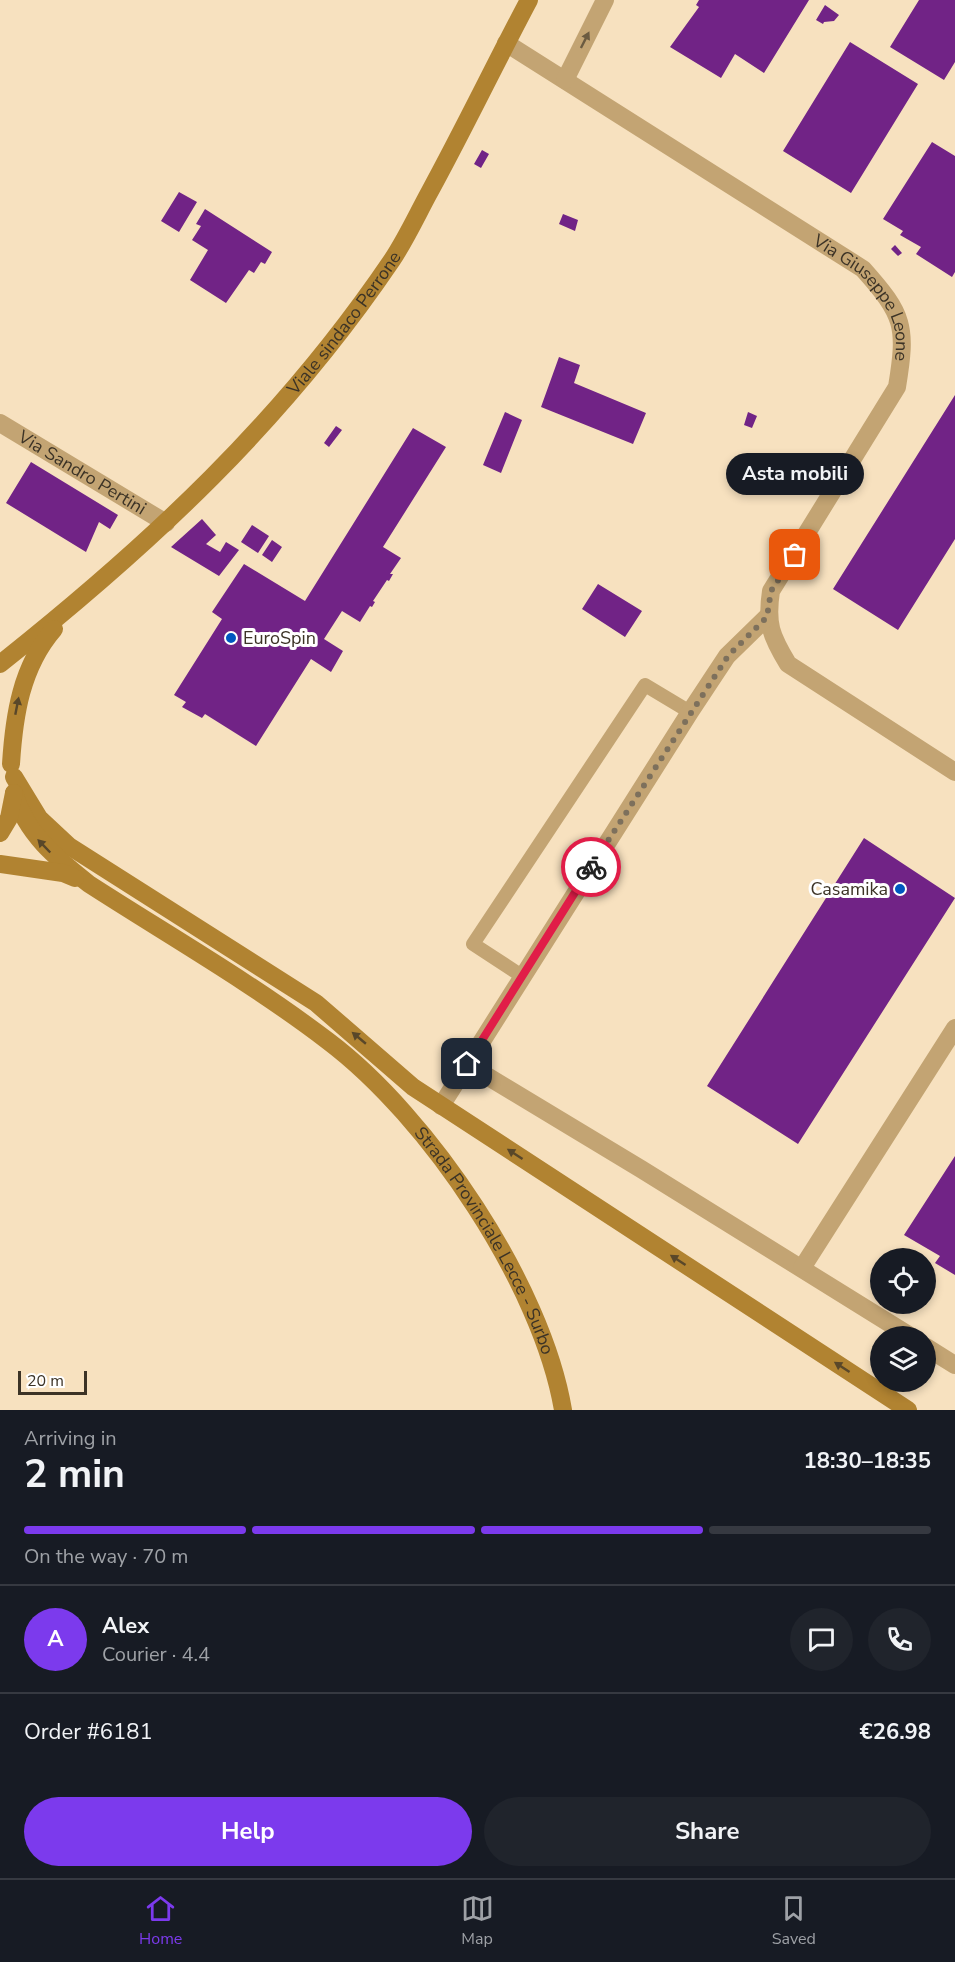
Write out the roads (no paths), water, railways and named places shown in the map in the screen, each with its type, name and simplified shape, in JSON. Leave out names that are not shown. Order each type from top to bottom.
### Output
[{"type":"street","name":"Viale sindaco Perrone","points":[[0,664],[166,523],[217,475],[274,414],[336,339],[393,258],[529,0]]},
{"type":"street","points":[[564,80],[605,0]]},
{"type":"street","name":"Via Giuseppe Leone","points":[[506,43],[863,269],[897,311],[903,343],[897,387],[771,591],[767,617]]},
{"type":"street","name":"Via Sandro Pertini","points":[[0,423],[166,523]]},
{"type":"street","name":"Viale sindaco Perrone","points":[[0,833],[9,818],[15,722],[20,693],[29,667],[46,638],[87,591]]},
{"type":"street","points":[[441,1106],[690,712],[728,656],[767,617],[775,642],[788,664],[955,772]]},
{"type":"street","points":[[0,741],[27,824],[41,843],[88,884]]},
{"type":"street","points":[[13,778],[39,818],[69,846],[316,1003],[413,1087],[441,1106],[908,1410]]},
{"type":"street","points":[[0,864],[63,873],[88,884]]},
{"type":"street","name":"Strada Provinciale Lecce - Surbo","points":[[88,884],[329,1041],[379,1086],[431,1146],[474,1203],[512,1268],[537,1324],[563,1410]]},
{"type":"street","points":[[802,1268],[955,1028]]},
{"type":"street","points":[[467,1064],[894,1326]]},
{"type":"street","points":[[936,1353],[955,1365]]},
{"type":"lane","points":[[522,976],[473,944],[645,685],[690,712]]},
{"type":"place","name":"Asta mobili","points":[[795,555]]},
{"type":"place","name":"EuroSpin","points":[[231,638]]},
{"type":"place","name":"Casamika","points":[[900,889]]}]
